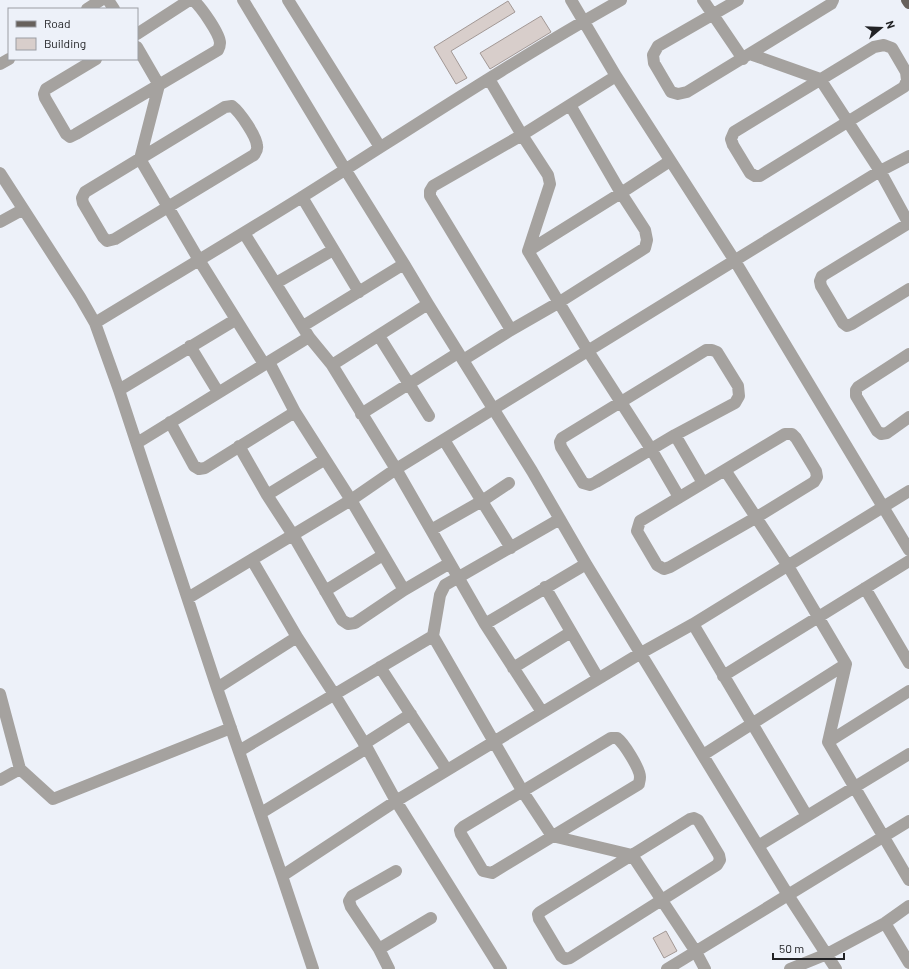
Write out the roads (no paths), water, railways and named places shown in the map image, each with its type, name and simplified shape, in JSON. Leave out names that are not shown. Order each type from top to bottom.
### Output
[{"type":"street","points":[[89,8],[102,0]]},
{"type":"street","points":[[243,0],[345,169],[494,409],[586,564],[788,896],[836,969]]},
{"type":"street","points":[[288,0],[380,147]]},
{"type":"street","points":[[571,0],[616,76],[670,162],[735,261],[909,550]]},
{"type":"street","points":[[95,323],[244,233],[489,79],[621,0]]},
{"type":"street","points":[[703,0],[746,57],[820,79],[880,171],[909,223],[822,276],[820,281],[821,286],[842,323],[847,326],[852,324],[909,289]]},
{"type":"street","points":[[738,0],[658,46],[653,55],[654,62],[671,92],[678,94],[687,92],[831,4],[833,0]]},
{"type":"street","points":[[94,60],[46,89],[44,94],[44,98],[66,134],[70,137],[218,50],[220,44],[219,37],[199,5],[194,1],[188,2],[138,33]]},
{"type":"street","points":[[884,45],[892,48],[906,72],[907,80],[904,87],[848,122],[760,176],[755,176],[750,172],[733,145],[731,139],[734,132],[874,47],[884,45]]},
{"type":"street","points":[[138,49],[159,85],[140,159],[235,320],[266,363],[324,460],[351,500],[404,590]]},
{"type":"street","points":[[511,330],[430,196],[430,191],[433,186],[522,135],[616,76]]},
{"type":"street","points":[[489,79],[550,180],[528,252],[558,303],[651,449],[679,497]]},
{"type":"street","points":[[361,414],[410,385],[558,303],[645,248],[648,240],[645,230],[621,194],[570,105]]},
{"type":"street","points":[[232,106],[238,110],[257,142],[258,149],[254,155],[169,206],[115,239],[107,241],[83,204],[82,198],[85,192],[225,108],[232,106]]},
{"type":"street","points":[[188,598],[351,500],[396,469],[880,171],[909,156]]},
{"type":"street","points":[[528,252],[670,162]]},
{"type":"street","points":[[0,174],[95,323],[137,442],[217,688],[261,813],[313,969]]},
{"type":"street","points":[[302,197],[359,292]]},
{"type":"street","points":[[0,222],[22,210]]},
{"type":"street","points":[[244,233],[306,332],[332,365],[396,469],[460,578],[485,624],[542,712]]},
{"type":"street","points":[[276,283],[333,250]]},
{"type":"street","points":[[137,442],[266,363],[359,292],[404,264]]},
{"type":"street","points":[[332,365],[428,304]]},
{"type":"street","points":[[119,390],[235,320]]},
{"type":"street","points":[[379,336],[429,416]]},
{"type":"street","points":[[190,346],[218,392]]},
{"type":"street","points":[[706,350],[717,352],[738,386],[740,396],[735,403],[674,435],[590,485],[583,483],[561,447],[560,442],[562,438],[706,350]]},
{"type":"street","points":[[909,354],[858,386],[856,396],[877,431],[881,434],[887,433],[909,417]]},
{"type":"street","points":[[170,422],[194,466],[199,469],[204,468],[295,412]]},
{"type":"street","points":[[785,434],[792,434],[816,471],[817,477],[814,482],[757,518],[664,569],[657,565],[637,531],[640,521],[725,470],[785,434]]},
{"type":"street","points":[[674,435],[703,483]]},
{"type":"street","points":[[444,440],[511,548]]},
{"type":"street","points":[[239,446],[342,620],[348,624],[355,623],[404,590],[450,563]]},
{"type":"street","points":[[267,495],[324,460]]},
{"type":"street","points":[[725,470],[788,566],[819,616],[846,664],[828,742],[882,837],[909,880]]},
{"type":"street","points":[[431,530],[482,501],[509,483]]},
{"type":"street","points":[[282,876],[396,801],[598,678],[693,624],[909,491]]},
{"type":"street","points":[[560,519],[460,578],[445,585],[440,595],[433,636],[523,792],[552,836],[632,855],[696,952],[705,969]]},
{"type":"street","points":[[325,591],[383,555]]},
{"type":"street","points":[[252,560],[297,637],[334,694],[396,801],[502,969]]},
{"type":"street","points":[[723,676],[909,561]]},
{"type":"street","points":[[485,624],[586,564]]},
{"type":"street","points":[[545,587],[598,678]]},
{"type":"street","points":[[865,588],[909,663]]},
{"type":"street","points":[[693,624],[807,816]]},
{"type":"street","points":[[513,668],[571,632]]},
{"type":"street","points":[[239,751],[433,636]]},
{"type":"street","points":[[217,688],[297,637]]},
{"type":"street","points":[[703,755],[846,664]]},
{"type":"street","points":[[380,667],[447,770]]},
{"type":"street","points":[[828,742],[909,691]]},
{"type":"street","points":[[0,694],[20,769],[53,799],[231,728]]},
{"type":"street","points":[[261,813],[365,746],[411,714]]},
{"type":"street","points":[[611,738],[617,738],[622,742],[639,772],[639,784],[552,836],[492,873],[483,871],[460,830],[611,738]]},
{"type":"street","points":[[758,846],[909,754]]},
{"type":"street","points":[[0,780],[20,769]]},
{"type":"street","points":[[694,818],[698,820],[719,855],[720,860],[717,865],[570,958],[565,959],[561,956],[539,919],[538,914],[632,855],[694,818]]},
{"type":"street","points":[[667,969],[909,821]]},
{"type":"street","points":[[389,969],[379,949],[351,907],[349,901],[352,896],[396,871]]},
{"type":"street","points":[[790,969],[827,954],[885,923],[909,906]]},
{"type":"street","points":[[379,949],[431,918]]},
{"type":"street","points":[[885,923],[909,963]]}]
